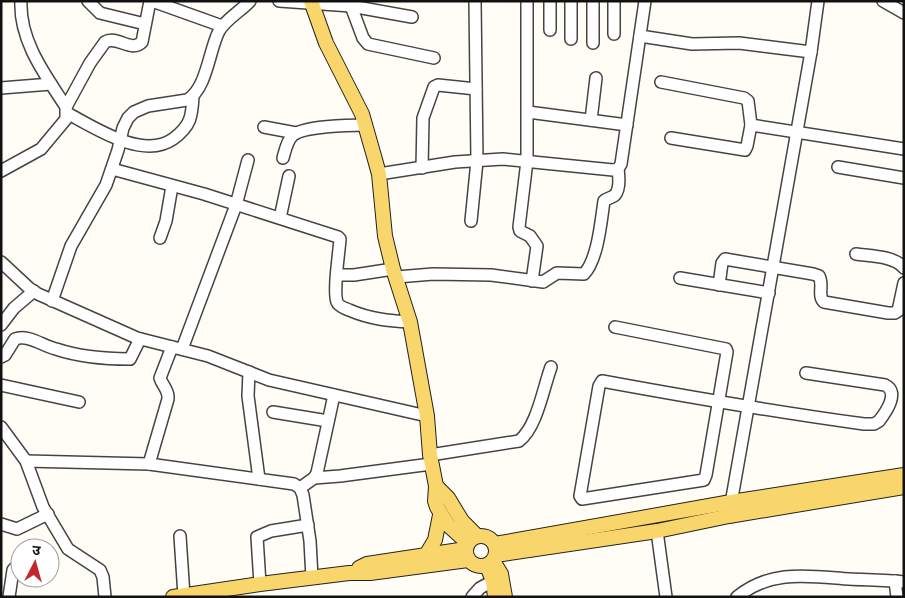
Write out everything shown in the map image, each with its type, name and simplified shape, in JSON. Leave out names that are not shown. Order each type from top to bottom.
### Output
[{"type":"main road","points":[[311,2],[326,43],[366,125],[379,174],[385,236],[410,322],[427,416],[430,459],[436,486],[435,501],[440,515],[469,547]]},
{"type":"main road","points":[[436,486],[448,498],[462,521],[476,566],[493,556],[904,475]]},
{"type":"main road","points":[[493,556],[657,531],[730,509],[904,487]]},
{"type":"main road","points":[[426,555],[435,540],[440,515]]},
{"type":"main road","points":[[178,596],[349,573],[370,574],[469,547],[487,537],[501,574],[505,597]]},
{"type":"main road","points":[[349,573],[367,564],[469,547]]},
{"type":"main road","points":[[493,556],[492,581],[495,597]]},
{"type":"street","points":[[21,1],[28,41],[66,110],[121,140],[147,146],[165,144],[178,135],[188,124],[192,116],[193,96]]},
{"type":"street","points":[[88,1],[100,13],[145,24]]},
{"type":"street","points":[[1,171],[41,149],[62,125],[66,110],[90,63],[105,42],[114,40],[138,46],[142,42],[151,1],[222,26]]},
{"type":"street","points":[[52,301],[71,246],[106,185],[121,140],[123,128],[128,118],[134,112],[148,106],[187,100],[193,96],[200,84],[222,26],[250,1]]},
{"type":"street","points":[[279,1],[351,6],[412,17]]},
{"type":"street","points":[[471,221],[477,161],[475,1]]},
{"type":"street","points":[[527,1],[528,112],[526,161],[518,227],[520,231],[530,236],[537,246],[532,281]]},
{"type":"street","points":[[550,1],[550,30]]},
{"type":"street","points":[[571,1],[571,39]]},
{"type":"street","points":[[593,1],[593,43]]},
{"type":"street","points":[[614,1],[614,34]]},
{"type":"street","points":[[337,275],[395,273],[491,275],[543,282],[557,274],[584,274],[595,250],[605,198],[614,196],[619,179],[618,169],[621,164],[645,1]]},
{"type":"street","points":[[730,509],[774,266],[818,1]]},
{"type":"street","points":[[883,1],[904,13]]},
{"type":"street","points":[[351,6],[363,38],[368,44],[434,58]]},
{"type":"street","points":[[640,36],[692,44],[739,43],[811,52]]},
{"type":"street","points":[[591,120],[596,78]]},
{"type":"street","points":[[661,82],[744,98],[748,101],[750,107],[751,126],[745,150],[671,138]]},
{"type":"street","points":[[1,88],[51,84]]},
{"type":"street","points":[[422,168],[423,118],[434,87],[438,85],[476,89]]},
{"type":"street","points":[[528,112],[626,125]]},
{"type":"street","points":[[264,127],[296,133],[332,126],[366,125]]},
{"type":"street","points":[[751,126],[904,148]]},
{"type":"street","points":[[283,158],[290,138],[296,133]]},
{"type":"street","points":[[379,174],[455,162],[503,159],[618,169]]},
{"type":"street","points":[[149,464],[168,400],[168,390],[160,378],[177,348],[236,205],[248,160]]},
{"type":"street","points":[[838,167],[904,178]]},
{"type":"street","points":[[112,169],[338,237],[340,239],[336,301],[339,306],[375,320],[410,322]]},
{"type":"street","points":[[280,218],[289,176]]},
{"type":"street","points":[[160,238],[166,221],[172,186]]},
{"type":"street","points":[[856,254],[899,262],[904,268]]},
{"type":"street","points":[[719,285],[722,263],[725,259],[774,266],[819,276],[821,280],[821,298],[824,302],[895,313],[898,310],[904,283]]},
{"type":"street","points":[[1,262],[34,291],[52,301],[140,339],[215,358],[270,380],[427,416]]},
{"type":"street","points":[[680,278],[769,293]]},
{"type":"street","points":[[1,325],[14,308],[34,291]]},
{"type":"street","points":[[614,327],[726,348],[727,352],[718,402],[706,475],[704,480],[582,499],[580,496],[599,386],[602,381],[718,402],[749,408],[864,424],[874,424],[879,421],[892,397],[890,387],[885,385],[806,373]]},
{"type":"street","points":[[1,357],[4,356],[15,339],[24,337],[55,349],[73,353],[130,359],[140,339]]},
{"type":"street","points":[[300,488],[314,478],[340,476],[519,441],[527,435],[534,420],[551,367]]},
{"type":"street","points":[[249,372],[248,396],[260,479]]},
{"type":"street","points":[[1,385],[79,402]]},
{"type":"street","points":[[314,478],[334,395]]},
{"type":"street","points":[[273,412],[328,421]]},
{"type":"street","points":[[1,427],[26,461],[48,514],[68,549],[100,570],[103,577],[105,597]]},
{"type":"street","points":[[26,461],[149,464],[294,484],[300,488],[308,525],[312,578]]},
{"type":"street","points":[[1,524],[17,530],[48,514]]},
{"type":"street","points":[[260,584],[257,537],[271,531],[308,525]]},
{"type":"street","points":[[657,531],[666,597]]},
{"type":"street","points":[[178,596],[180,536]]},
{"type":"street","points":[[738,597],[749,588],[767,581],[797,575],[899,581],[896,597]]},
{"type":"street","points":[[472,597],[480,588],[492,581]]}]
